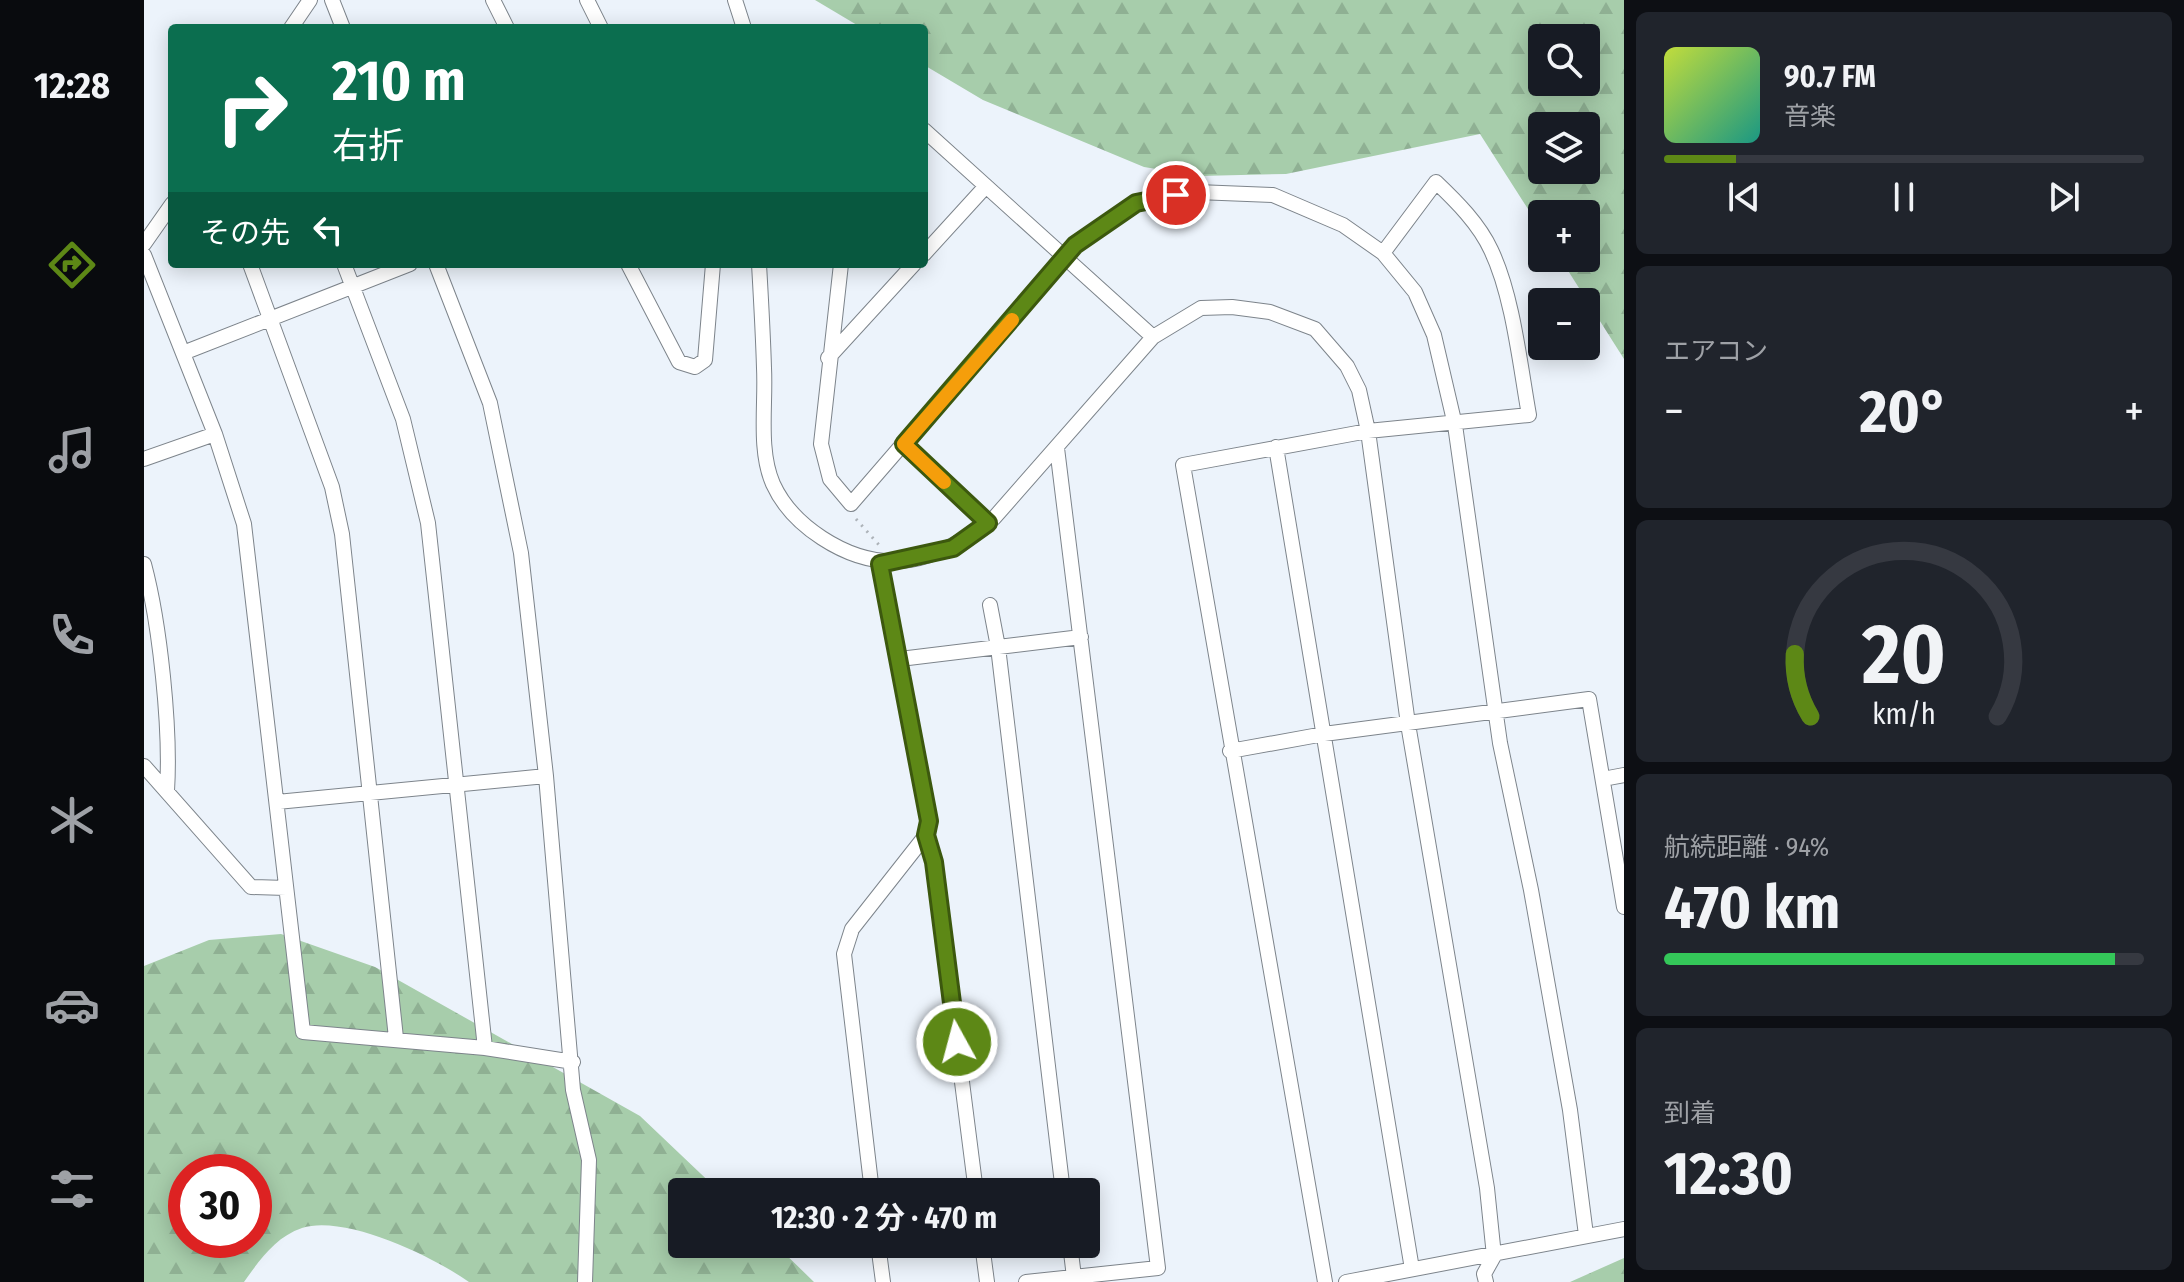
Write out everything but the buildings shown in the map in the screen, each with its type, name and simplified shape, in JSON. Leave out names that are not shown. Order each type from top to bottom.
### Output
[{"type":"street","points":[[294,24],[310,0]]},
{"type":"street","points":[[332,0],[341,24]]},
{"type":"street","points":[[493,0],[505,24]]},
{"type":"street","points":[[587,0],[599,24]]},
{"type":"street","points":[[735,0],[743,24]]},
{"type":"street","points":[[928,134],[1153,337]]},
{"type":"street","points":[[1325,1282],[1230,751],[1183,465],[1368,431],[1455,425],[1529,415],[1506,297],[1492,250],[1462,207],[1436,182],[1383,253]]},
{"type":"street","points":[[928,250],[986,186]]},
{"type":"street","points":[[840,268],[821,444],[830,479],[851,504],[1075,245],[1136,203],[1197,192],[1273,195],[1343,225],[1383,253],[1415,292],[1434,335],[1455,425],[1496,713],[1570,1110],[1586,1235]]},
{"type":"street","points":[[144,244],[168,210]]},
{"type":"street","points":[[144,255],[215,434],[244,524],[303,1032],[396,1038],[573,1062]]},
{"type":"street","points":[[252,268],[332,487],[342,534],[396,1038]]},
{"type":"street","points":[[346,268],[403,419],[428,523],[485,1048]]},
{"type":"street","points":[[183,353],[399,268]]},
{"type":"street","points":[[438,268],[490,403],[521,553],[546,776],[573,1090],[589,1160],[585,1282]]},
{"type":"street","points":[[630,268],[679,362],[695,367],[705,360],[713,268]]},
{"type":"street","points":[[759,268],[765,445],[773,483],[806,527],[846,554],[887,563],[953,548],[988,523],[1153,337],[1201,308],[1270,312],[1315,329],[1347,366],[1359,390],[1368,431],[1408,724],[1467,1061],[1494,1256],[1484,1274],[1486,1282]]},
{"type":"street","points":[[828,359],[910,268]]},
{"type":"street","points":[[144,459],[215,434]]},
{"type":"street","points":[[904,444],[988,523]]},
{"type":"street","points":[[1276,447],[1412,1269]]},
{"type":"street","points":[[1026,1282],[1158,1268],[1057,448]]},
{"type":"street","points":[[870,1178],[844,954],[852,929],[926,835],[929,821],[900,659],[887,563]]},
{"type":"street","points":[[144,564],[152,593],[166,731],[167,791]]},
{"type":"street","points":[[990,605],[998,647],[1061,1178]]},
{"type":"street","points":[[900,659],[1081,637]]},
{"type":"street","points":[[1230,751],[1324,734],[1589,699],[1620,862],[1624,907]]},
{"type":"street","points":[[144,766],[251,887],[286,888]]},
{"type":"street","points":[[1603,779],[1624,775]]},
{"type":"street","points":[[277,802],[546,776]]},
{"type":"street","points":[[926,835],[934,862],[974,1178]]},
{"type":"street","points":[[1346,1282],[1624,1229]]},
{"type":"street","points":[[880,1258],[883,1282]]},
{"type":"street","points":[[984,1258],[987,1282]]},
{"type":"street","points":[[1072,1258],[1074,1277]]},
{"type":"path","points":[[851,504],[852,514],[887,563]]},
{"type":"green space","points":[[815,0],[1624,0],[1624,359],[1600,321],[1600,288],[1579,288],[1569,272],[1600,272],[1600,200],[1528,200],[1528,209],[1480,134],[1286,174],[1199,176],[1144,167],[983,100],[928,67],[928,24],[855,24]]},
{"type":"green space","points":[[281,934],[375,967],[640,1116],[705,1178],[668,1178],[668,1258],[789,1258],[814,1282],[469,1282],[434,1261],[388,1240],[365,1232],[320,1225],[292,1232],[272,1247],[272,1154],[168,1154],[168,1258],[262,1258],[244,1282],[144,1282],[144,966],[209,940]]},
{"type":"green space","points":[[1624,1258],[1624,1282],[1570,1282]]},
{"type":"slow traffic","points":[[944,482],[904,444],[1012,320]]},
{"type":"route","points":[[957,1042],[934,862],[926,835],[929,821],[880,564],[930,556],[953,548],[988,523],[904,444],[1075,245],[1136,203],[1176,195]]}]
